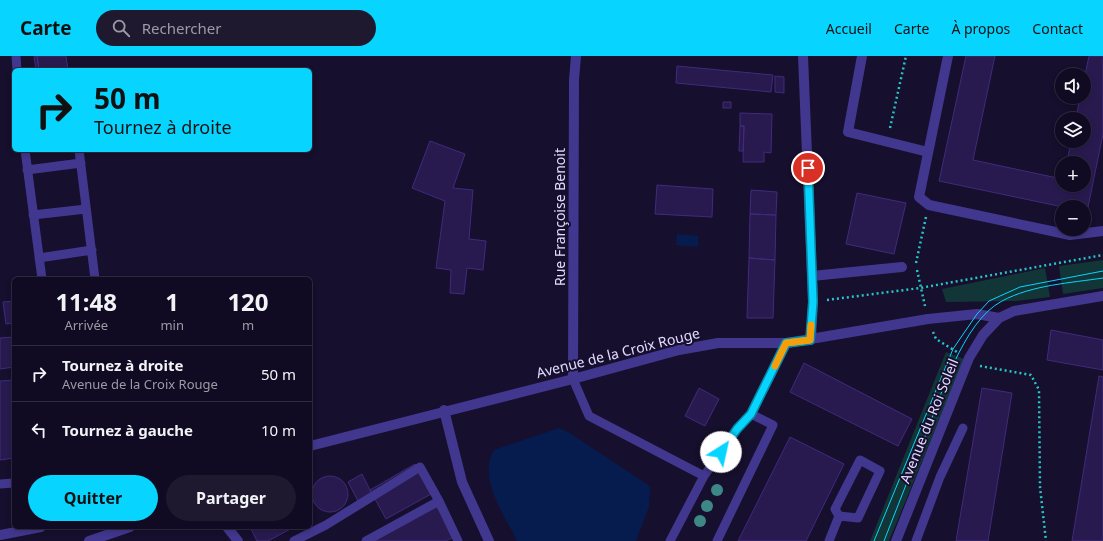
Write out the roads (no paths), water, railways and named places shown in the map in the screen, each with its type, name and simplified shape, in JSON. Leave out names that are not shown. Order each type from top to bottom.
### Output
[{"type":"street","name":"Rue Françoise Benoit","points":[[573,379],[574,80],[576,56]]},
{"type":"street","points":[[803,56],[813,302],[810,340]]},
{"type":"street","points":[[862,56],[848,132],[928,152]]},
{"type":"street","points":[[948,56],[919,197],[929,205],[1070,235],[1103,231]]},
{"type":"street","points":[[812,276],[902,267]]},
{"type":"street","points":[[999,318],[1014,311],[1103,296]]},
{"type":"street","name":"Avenue de la Croix Rouge","points":[[312,445],[444,410],[573,379],[679,350],[710,344],[786,343],[928,319],[977,314],[999,318]]},
{"type":"street","name":"Avenue du Roi Soleil","points":[[896,541],[969,358],[984,335],[999,318]]},
{"type":"street","points":[[444,410],[462,482],[489,541]]},
{"type":"street","points":[[0,535],[31,529]]},
{"type":"street","points":[[89,541],[124,529]]},
{"type":"street","points":[[229,529],[238,541]]},
{"type":"lane","points":[[16,56],[17,68]]},
{"type":"lane","points":[[25,152],[42,277]]},
{"type":"lane","points":[[79,152],[95,277]]},
{"type":"lane","points":[[27,170],[80,163]]},
{"type":"lane","points":[[33,215],[86,209]]},
{"type":"lane","points":[[39,258],[92,250]]},
{"type":"lane","points":[[670,541],[704,476],[737,429],[751,414],[786,343]]},
{"type":"lane","points":[[573,379],[588,416],[704,476]]},
{"type":"lane","points":[[717,541],[773,425],[751,414]]},
{"type":"lane","points":[[916,541],[940,477],[962,428]]},
{"type":"lane","points":[[829,541],[839,516],[835,508],[860,460],[880,470],[858,518],[839,516]]},
{"type":"lane","points":[[294,541],[326,526],[420,466],[440,501],[458,541]]},
{"type":"lane","points":[[0,484],[12,483]]},
{"type":"lane","points":[[366,541],[440,501]]},
{"type":"water","points":[[677,234],[698,236],[698,247],[676,245]]},
{"type":"water","points":[[559,428],[568,432],[650,486],[649,507],[636,541],[517,541],[500,508],[491,484],[489,472],[490,461],[494,450]]},
{"type":"tram line","points":[[874,541],[953,349],[977,314],[989,301],[1020,287],[1103,271]]},
{"type":"tram line","points":[[884,541],[945,383],[964,343],[975,326],[988,311],[1002,301],[1026,291],[1051,285],[1103,278]]}]
